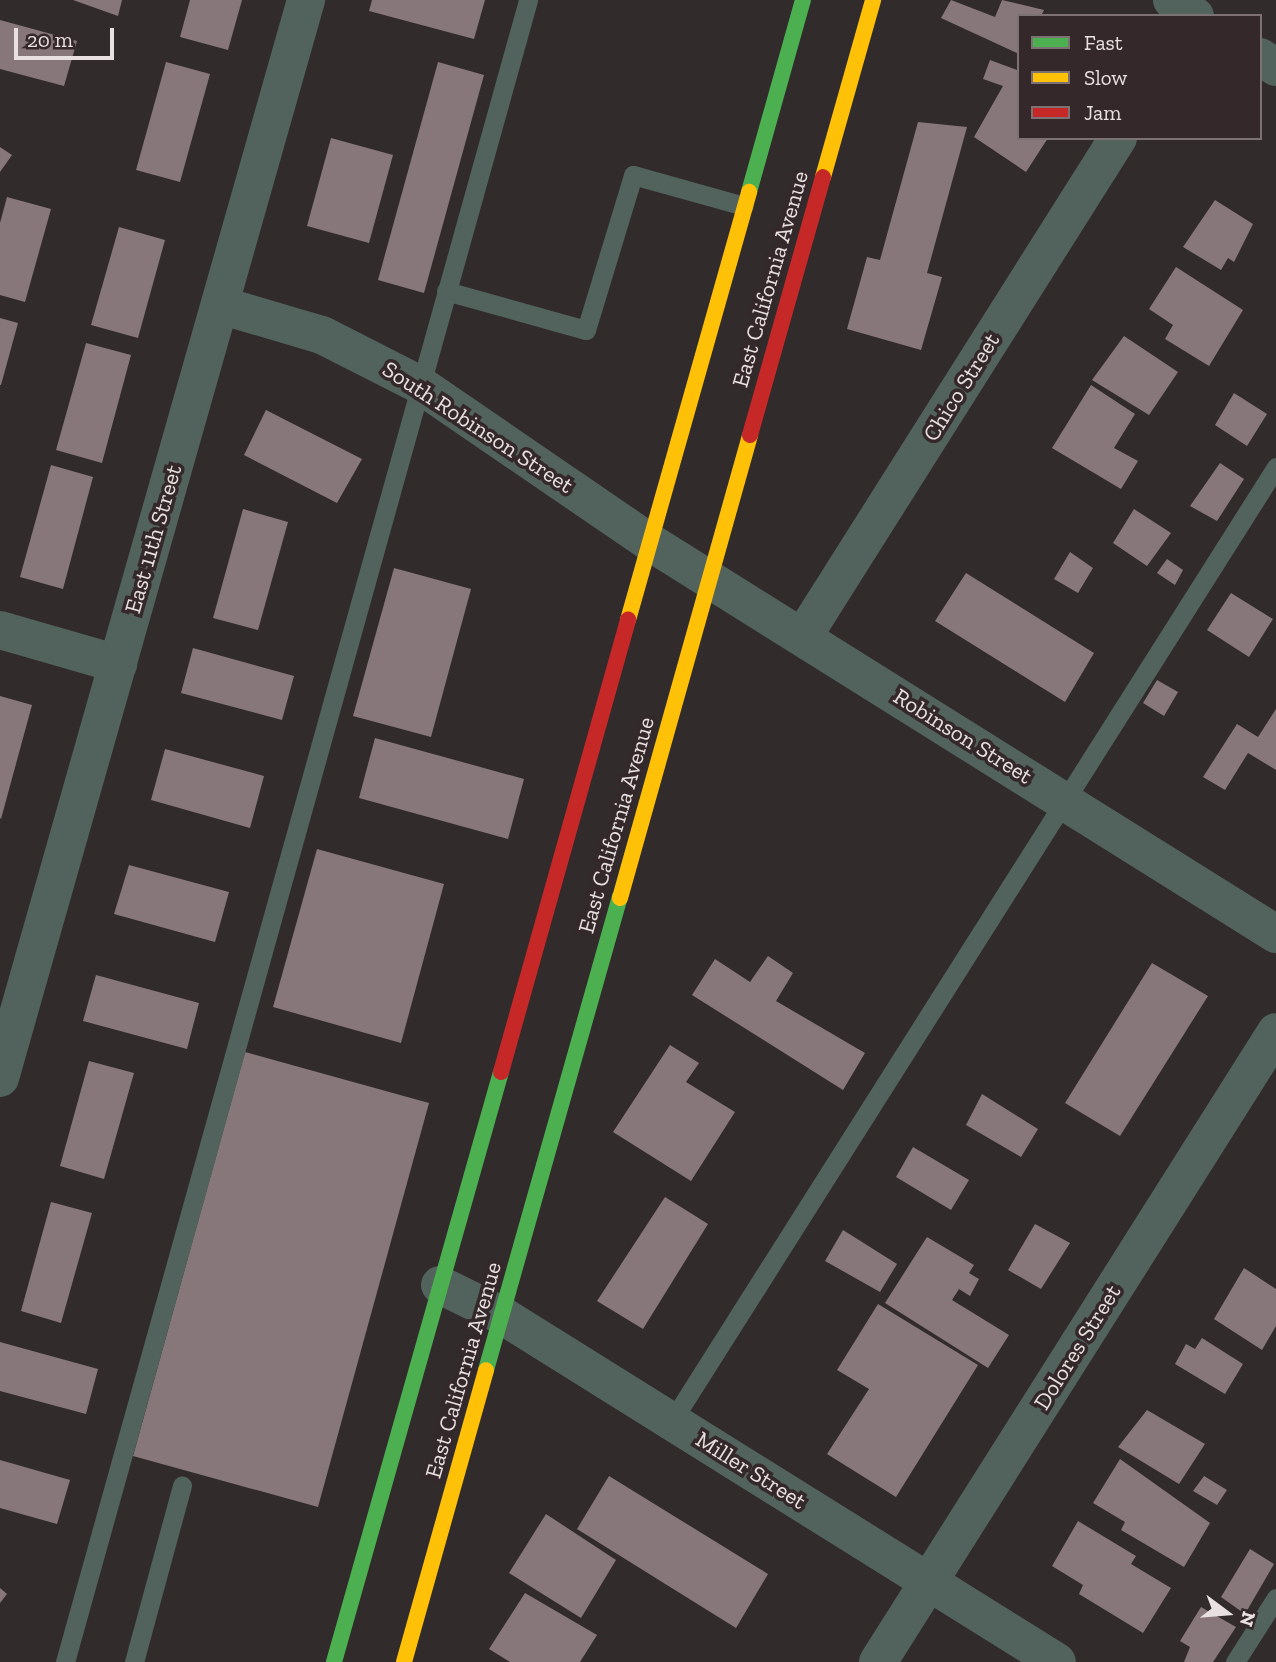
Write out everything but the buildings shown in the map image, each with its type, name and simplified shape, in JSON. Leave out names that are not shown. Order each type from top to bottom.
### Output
[{"type":"main road","name":"East California Avenue","points":[[334,1662],[648,541],[803,0]]},
{"type":"main road","name":"East California Avenue","points":[[404,1662],[873,0]]},
{"type":"street","name":"East 11th Street","points":[[0,1078],[306,0]]},
{"type":"street","points":[[1172,0],[1192,14]]},
{"type":"street","name":"Chico Street","points":[[804,635],[1117,140]]},
{"type":"street","name":"South Robinson Street","points":[[220,305],[322,335],[420,385],[648,541]]},
{"type":"street","name":"Robinson Street","points":[[648,541],[710,574],[1276,934]]},
{"type":"street","points":[[0,630],[118,664]]},
{"type":"street","name":"Dolores Street","points":[[878,1662],[1276,1032]]},
{"type":"street","name":"Miller Street","points":[[440,1284],[503,1316],[1057,1662]]},
{"type":"lane","points":[[65,1662],[528,0]]},
{"type":"lane","points":[[446,291],[586,330],[633,175],[744,206]]},
{"type":"lane","points":[[672,1421],[1276,467]]},
{"type":"lane","points":[[134,1662],[182,1485]]},
{"type":"lane","points":[[1235,1662],[1276,1598]]},
{"type":"traffic: fast","points":[[749,192],[803,0]]},
{"type":"traffic: fast","points":[[486,1370],[620,898]]},
{"type":"traffic: fast","points":[[334,1662],[501,1072]]},
{"type":"traffic: slow","points":[[823,177],[873,0]]},
{"type":"traffic: slow","points":[[628,620],[749,192]]},
{"type":"traffic: slow","points":[[620,898],[750,435]]},
{"type":"traffic: slow","points":[[404,1662],[486,1370]]},
{"type":"traffic: jam","points":[[750,435],[823,177]]},
{"type":"traffic: jam","points":[[501,1072],[628,620]]}]
